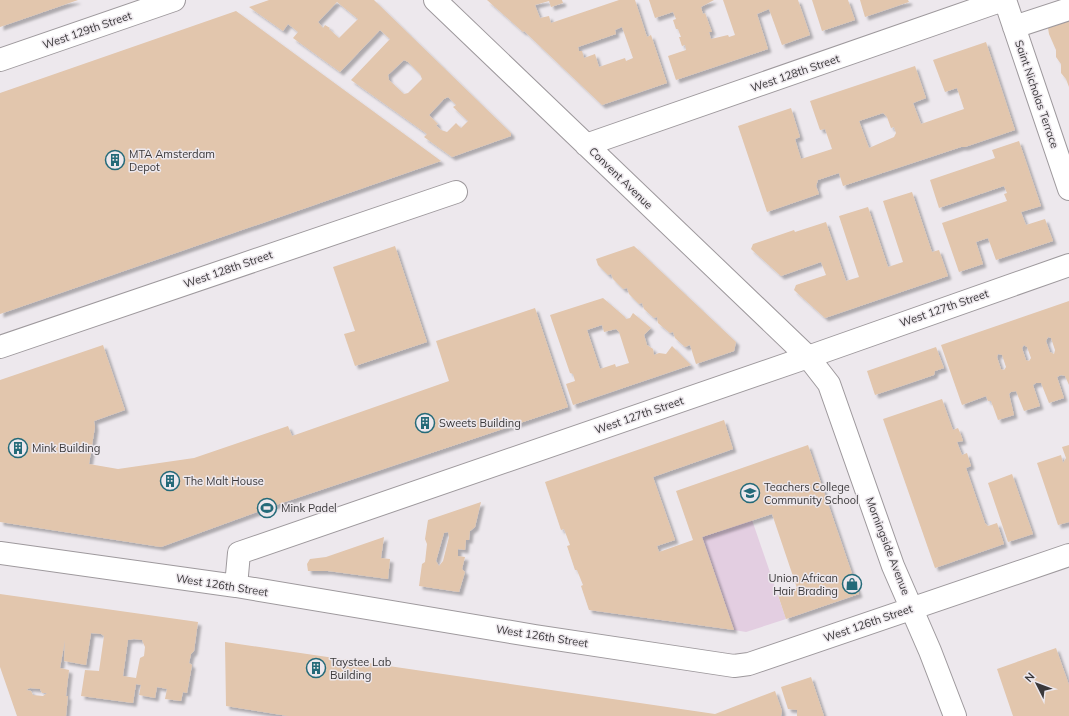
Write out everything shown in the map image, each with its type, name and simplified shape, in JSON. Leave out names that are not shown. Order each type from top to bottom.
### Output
[{"type":"street","name":"West 129th Street","points":[[0,60],[174,0]]},
{"type":"street","name":"Convent Avenue","points":[[435,0],[808,357]]},
{"type":"street","name":"West 128th Street","points":[[586,145],[1004,0]]},
{"type":"street","name":"Saint Nicholas Terrace","points":[[1004,0],[1069,189]]},
{"type":"street","points":[[1014,27],[1069,9]]},
{"type":"street","name":"West 128th Street","points":[[0,347],[456,192]]},
{"type":"street","name":"West 127th Street","points":[[236,586],[239,553],[808,357],[1069,265]]},
{"type":"street","name":"Morningside Avenue","points":[[808,357],[830,384],[893,566],[930,651],[955,716]]},
{"type":"street","name":"West 126th Street","points":[[0,553],[236,586],[536,636],[734,666],[749,664],[1069,555]]},
{"type":"shaded area","points":[[752,520],[786,619],[746,632],[734,630],[702,537]]},
{"type":"building","points":[[0,0],[78,0],[0,27]]},
{"type":"building","points":[[269,0],[374,0],[511,133],[511,136],[452,157],[424,137],[427,134],[351,80],[390,39],[380,30],[340,72],[293,38],[298,32],[288,24],[283,31],[249,7]],"holes":[[[337,2],[358,19],[339,38],[329,29],[330,28],[325,25],[323,28],[318,22]],[[404,60],[420,74],[422,79],[408,93],[404,94],[389,80],[388,75]],[[448,97],[456,105],[453,107],[468,121],[461,128],[456,123],[447,132],[441,130],[436,125],[438,124],[429,115],[444,99]]]},
{"type":"building","points":[[487,0],[562,0],[563,3],[551,7],[549,1],[535,5],[540,18],[549,16],[551,23],[619,0],[635,0],[647,37],[651,35],[667,83],[602,105],[524,31],[523,32]],"holes":[[[622,27],[633,58],[626,61],[625,58],[599,67],[595,54],[584,58],[582,51],[579,51],[578,47],[616,34],[615,30]]]},
{"type":"building","points":[[649,0],[714,0],[701,7],[703,14],[705,13],[712,32],[709,32],[711,39],[735,35],[723,0],[798,0],[810,35],[782,45],[769,9],[757,14],[768,49],[676,80],[668,56],[686,50],[685,45],[682,46],[679,37],[681,37],[673,20],[676,19],[673,12],[655,18]]},
{"type":"building","points":[[812,0],[848,0],[855,20],[822,31]]},
{"type":"building","points":[[860,0],[908,0],[909,2],[865,17]]},
{"type":"building","name":"MTA Amsterdam Depot","points":[[236,11],[441,161],[0,314],[0,93]]},
{"type":"building","points":[[1069,21],[1069,87],[1066,79],[1061,73],[1061,64],[1056,57],[1056,50],[1048,28]]},
{"type":"building","points":[[986,42],[1015,130],[843,186],[839,173],[818,180],[816,186],[819,194],[767,212],[738,126],[791,108],[800,137],[795,139],[801,159],[832,149],[825,129],[820,130],[810,101],[915,66],[926,98],[913,103],[921,124],[964,109],[957,88],[945,92],[933,60]],"holes":[[[883,113],[887,117],[891,128],[894,127],[896,133],[894,137],[869,148],[859,121]]]},
{"type":"building","points":[[1019,141],[1041,206],[1021,212],[1026,225],[1045,219],[1053,241],[996,260],[988,238],[976,242],[983,264],[959,272],[942,223],[1007,201],[1004,194],[1007,193],[1004,186],[939,208],[930,180],[995,158],[992,150]]},
{"type":"building","points":[[912,192],[932,252],[939,250],[948,276],[825,318],[794,290],[796,285],[826,275],[821,262],[781,276],[751,249],[753,244],[794,230],[795,232],[826,222],[846,281],[859,277],[839,216],[868,207],[888,267],[903,262],[883,201]]},
{"type":"building","points":[[395,246],[427,342],[355,366],[344,334],[355,331],[333,267]]},
{"type":"building","points":[[634,246],[736,342],[734,351],[696,364],[690,345],[685,347],[675,338],[673,332],[670,333],[658,323],[657,317],[654,318],[644,309],[642,303],[639,304],[629,294],[627,288],[623,289],[613,279],[611,274],[608,275],[598,265],[596,259]]},
{"type":"building","points":[[603,298],[626,319],[630,318],[633,313],[651,328],[644,335],[647,345],[653,349],[654,355],[659,353],[666,354],[672,346],[691,365],[573,405],[566,384],[575,381],[573,374],[570,373],[550,315]],"holes":[[[602,325],[604,332],[616,329],[619,332],[629,363],[616,367],[615,364],[600,369],[587,330]]]},
{"type":"building","points":[[1069,301],[1069,385],[1065,376],[1061,375],[1057,377],[1064,398],[1049,403],[1041,383],[1036,383],[1033,385],[1040,406],[1024,411],[1016,391],[1011,392],[1009,394],[1014,415],[998,420],[991,401],[988,401],[986,396],[962,405],[941,345]],"holes":[[[1048,337],[1051,338],[1055,350],[1054,354],[1050,352],[1046,341]],[[1024,345],[1027,347],[1031,358],[1029,361],[1026,360],[1022,348]],[[998,354],[1002,355],[1006,367],[1004,370],[1001,369],[997,357]]]},
{"type":"building","points":[[535,308],[568,407],[279,504],[161,547],[0,522],[0,380],[103,345],[125,410],[94,421],[95,427],[89,464],[118,469],[194,458],[288,426],[292,436],[449,381],[436,341]]},
{"type":"building","points":[[936,347],[944,368],[935,371],[934,375],[875,395],[867,371]]},
{"type":"building","points":[[942,399],[953,430],[958,428],[961,435],[963,441],[957,442],[962,455],[967,453],[971,466],[966,468],[985,523],[988,526],[997,523],[1004,544],[935,568],[883,419]]},
{"type":"building","points":[[724,420],[733,449],[653,477],[675,540],[657,546],[659,552],[693,540],[676,491],[808,445],[859,594],[786,619],[778,595],[797,588],[772,514],[702,537],[734,630],[589,610],[581,586],[583,585],[577,570],[575,570],[567,546],[570,545],[564,529],[561,530],[545,482]]},
{"type":"building","points":[[1069,445],[1069,522],[1058,525],[1037,463],[1061,455],[1063,463],[1066,458],[1062,447]]},
{"type":"building","points":[[1012,474],[1033,534],[1008,542],[988,483]]},
{"type":"building","points":[[481,502],[475,527],[470,531],[469,540],[466,540],[465,550],[458,549],[458,556],[465,557],[462,569],[465,572],[459,592],[419,586],[422,564],[425,562],[427,544],[425,539],[428,520]],"holes":[[[448,532],[449,537],[443,561],[439,566],[436,561],[444,533]]]},
{"type":"building","points":[[384,537],[381,558],[390,559],[388,579],[328,571],[308,571],[307,564],[310,559],[326,557]]},
{"type":"building","points":[[0,594],[198,622],[194,651],[191,654],[189,663],[192,665],[187,693],[183,692],[181,701],[165,699],[167,689],[157,687],[155,698],[139,695],[141,685],[136,684],[133,703],[81,696],[85,670],[99,671],[104,636],[101,634],[91,633],[86,665],[64,661],[65,640],[60,668],[69,670],[66,696],[68,696],[66,716],[17,716],[0,667]],"holes":[[[128,640],[142,640],[145,647],[144,656],[140,658],[136,678],[123,676]],[[30,688],[40,689],[42,693],[47,693],[43,696],[33,695],[31,691],[26,690]]]},
{"type":"building","name":"Taystee Lab Building","points":[[225,642],[715,714],[775,691],[782,711],[781,716],[288,716],[226,706]]},
{"type":"building","points":[[1056,648],[1069,685],[1069,716],[1013,716],[997,669]]},
{"type":"building","points":[[811,677],[824,716],[797,716],[797,710],[788,709],[781,687]]},
{"type":"place","name":"MTA Amsterdam Depot","points":[[115,160]]},
{"type":"place","name":"Sweets Building","points":[[425,423]]},
{"type":"place","name":"Mink Building","points":[[18,448]]},
{"type":"place","name":"The Malt House","points":[[170,481]]},
{"type":"place","name":"Teachers College Community School","points":[[750,493]]},
{"type":"place","name":"Mink Padel","points":[[267,508]]},
{"type":"place","name":"Union African Hair Brading","points":[[852,584]]},
{"type":"place","name":"Taystee Lab Building","points":[[316,668]]}]
